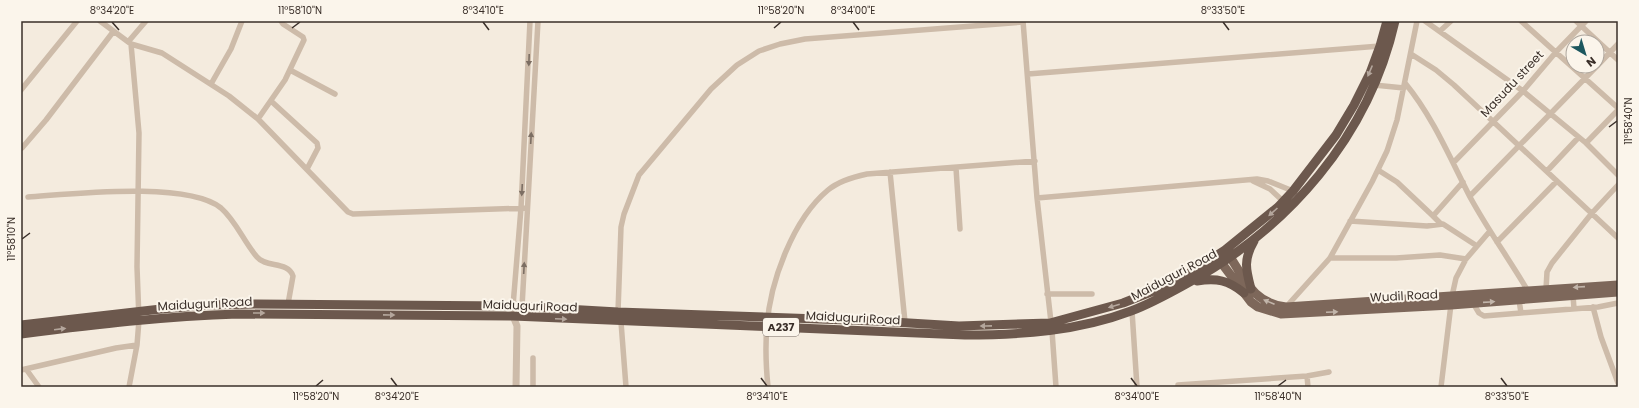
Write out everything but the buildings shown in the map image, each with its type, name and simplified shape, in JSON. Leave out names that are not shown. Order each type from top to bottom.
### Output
[{"type":"highway","name":"Maiduguri Road","points":[[21,334],[210,305],[288,304],[518,307],[618,312],[965,336],[998,335],[1110,318],[1132,311],[1222,264],[1228,254],[1284,202],[1340,129],[1370,73],[1387,21]]},
{"type":"highway","name":"Maiduguri Road","points":[[21,325],[139,315],[238,314],[517,316],[621,322],[905,322],[959,326],[1051,327],[1123,303],[1156,290],[1193,271],[1216,256],[1228,254],[1256,238],[1290,208],[1311,187],[1332,159],[1350,131],[1380,73],[1395,21]]},
{"type":"highway","points":[[1191,281],[1213,279],[1227,282],[1247,291],[1246,261],[1248,253],[1256,238]]},
{"type":"main road","name":"Wudil Road","points":[[1228,254],[1247,291],[1258,307],[1269,312],[1281,314],[1307,310],[1452,300],[1546,289],[1618,284]]},
{"type":"main road","name":"Wudil Road","points":[[1216,256],[1247,291],[1262,299],[1286,307],[1307,310]]},
{"type":"main road","name":"Wudil Road","points":[[1452,300],[1473,303],[1618,292]]},
{"type":"street","points":[[21,90],[77,21]]},
{"type":"street","points":[[100,21],[130,43],[162,53],[211,84],[258,119],[348,212],[353,214],[527,208]]},
{"type":"street","points":[[129,387],[137,345],[139,315],[137,266],[139,191],[138,133],[130,43],[146,21]]},
{"type":"street","points":[[211,84],[231,49],[242,21]]},
{"type":"street","points":[[258,119],[290,70],[304,40],[303,37],[283,24],[281,21]]},
{"type":"street","points":[[518,307],[530,21]]},
{"type":"street","points":[[516,387],[517,316],[527,208],[538,21]]},
{"type":"street","points":[[1286,307],[1330,258],[1387,151],[1397,120],[1405,86],[1417,21]]},
{"type":"street","points":[[1425,21],[1523,91],[1550,115],[1586,143],[1618,175]]},
{"type":"street","points":[[1440,31],[1451,21]]},
{"type":"street","points":[[1520,21],[1618,109],[1586,143]]},
{"type":"street","points":[[1576,21],[1618,60]]},
{"type":"street","name":"Masudu street","points":[[1454,162],[1492,121],[1523,91],[1556,52],[1586,21]]},
{"type":"street","points":[[618,312],[621,227],[624,214],[639,175],[711,89],[737,65],[759,51],[806,38],[1023,22],[1056,387]]},
{"type":"street","points":[[22,148],[46,120],[113,32]]},
{"type":"street","points":[[1605,58],[1618,44]]},
{"type":"street","points":[[1028,74],[1380,46]]},
{"type":"street","points":[[1411,54],[1436,70],[1454,85],[1618,238]]},
{"type":"street","points":[[290,70],[335,94]]},
{"type":"street","points":[[1470,196],[1589,74]]},
{"type":"street","points":[[1374,85],[1405,86],[1418,100],[1454,162],[1470,196],[1528,291]]},
{"type":"street","points":[[271,101],[318,143],[318,148],[307,169]]},
{"type":"street","points":[[1546,171],[1578,138]]},
{"type":"street","points":[[768,387],[765,361],[767,322],[777,276],[786,249],[806,213],[828,190],[848,179],[867,174],[1035,161]]},
{"type":"street","points":[[956,168],[960,229]]},
{"type":"street","points":[[1378,170],[1397,182],[1441,224],[1445,225],[1477,246]]},
{"type":"street","points":[[890,172],[905,322]]},
{"type":"street","points":[[1038,198],[1250,180],[1268,181],[1293,191]]},
{"type":"street","points":[[1250,180],[1270,189],[1284,202]]},
{"type":"street","points":[[1497,242],[1557,181]]},
{"type":"street","points":[[1433,216],[1463,182]]},
{"type":"street","points":[[1546,289],[1546,280],[1552,263],[1592,213],[1618,185]]},
{"type":"street","points":[[28,197],[139,191],[180,193],[210,202],[221,208],[228,216],[258,259],[287,268],[291,272],[293,276],[288,304]]},
{"type":"street","points":[[1350,222],[1427,226],[1441,224]]},
{"type":"street","points":[[1440,387],[1456,278],[1466,258],[1490,230]]},
{"type":"street","points":[[1330,258],[1396,258],[1440,255],[1466,258]]},
{"type":"street","points":[[1047,294],[1092,294]]},
{"type":"street","points":[[1573,296],[1574,309]]},
{"type":"street","points":[[1519,300],[1520,313]]},
{"type":"street","points":[[1473,303],[1479,313],[1484,316],[1593,308],[1618,303]]},
{"type":"street","points":[[1593,308],[1601,338],[1618,383]]},
{"type":"street","points":[[1132,311],[1137,387]]},
{"type":"street","points":[[621,322],[626,387]]},
{"type":"street","points":[[38,387],[23,370],[116,348],[137,345]]},
{"type":"street","points":[[533,358],[533,387]]},
{"type":"street","points":[[1178,387],[1178,384],[1307,376],[1329,372]]},
{"type":"street","points":[[1307,376],[1308,387]]}]
